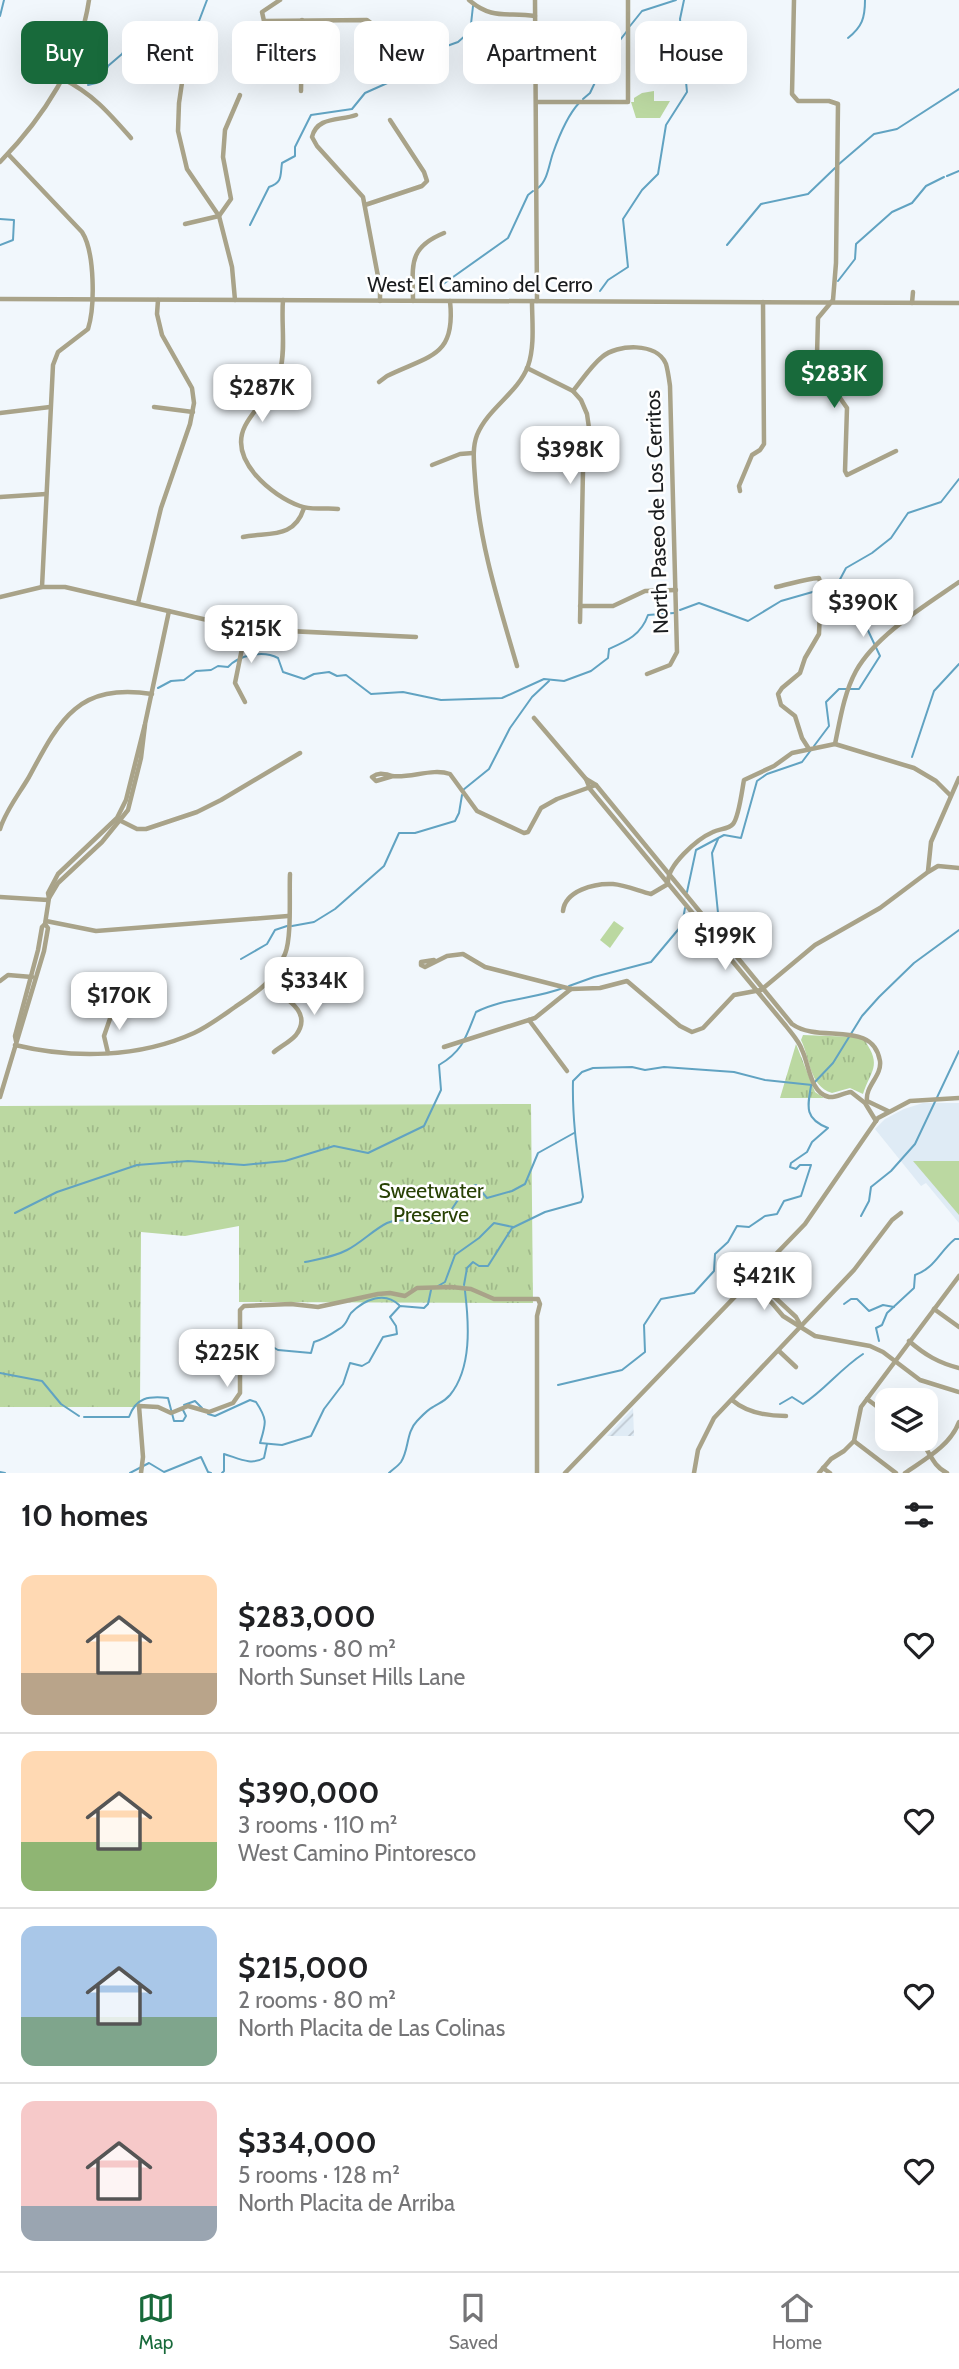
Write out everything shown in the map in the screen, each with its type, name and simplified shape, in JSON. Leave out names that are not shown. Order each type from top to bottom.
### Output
[{"type":"street","points":[[84,21],[89,0]]},
{"type":"street","points":[[280,0],[262,12],[264,21],[369,21]]},
{"type":"street","points":[[469,0],[481,10],[495,15],[535,16]]},
{"type":"street","points":[[517,666],[483,545],[473,453],[477,435],[489,414],[527,368],[531,343],[537,102],[535,0]]},
{"type":"street","points":[[537,102],[628,102],[628,0]]},
{"type":"street","points":[[793,0],[793,97],[798,101],[829,101],[838,104],[836,262],[832,303],[818,318],[816,392],[838,395],[847,408],[845,473],[849,476],[896,452]]},
{"type":"street","points":[[301,91],[302,20]]},
{"type":"street","points":[[0,162],[29,130],[60,84]]},
{"type":"street","points":[[73,84],[97,101],[131,138]]},
{"type":"street","points":[[182,84],[178,131],[187,169],[219,216],[232,267],[235,300]]},
{"type":"street","points":[[184,224],[219,216],[231,199],[223,157],[225,130],[240,96]]},
{"type":"street","points":[[356,115],[322,123],[315,129],[312,137],[317,146],[358,190],[365,205],[380,287],[380,301]]},
{"type":"street","points":[[365,205],[422,186],[427,181],[424,172],[390,120]]},
{"type":"street","points":[[8,154],[85,238],[90,255],[91,299],[88,329],[58,352],[54,360],[42,587]]},
{"type":"street","points":[[413,301],[414,257],[427,241],[444,233]]},
{"type":"street","points":[[912,303],[913,292]]},
{"type":"street","name":"West El Camino del Cerro","points":[[0,299],[959,303]]},
{"type":"street","points":[[138,603],[161,508],[194,403],[192,388],[158,324],[158,300]]},
{"type":"street","points":[[283,300],[280,371],[272,388],[245,426],[241,443],[244,458],[249,467],[278,495],[304,508],[338,509]]},
{"type":"street","points":[[379,383],[387,376],[443,347],[449,337],[450,301]]},
{"type":"street","points":[[740,491],[739,486],[752,455],[764,444],[764,302]]},
{"type":"street","name":"North Paseo de Los Cerritos","points":[[573,391],[601,357],[622,347],[647,349],[665,362],[670,386],[677,652],[670,665],[647,674]]},
{"type":"street","points":[[527,368],[573,391],[584,407],[589,428],[583,470],[580,622]]},
{"type":"street","points":[[0,413],[50,407]]},
{"type":"street","points":[[154,407],[193,412]]},
{"type":"street","points":[[432,465],[460,454],[473,453]]},
{"type":"street","points":[[0,497],[46,495]]},
{"type":"street","points":[[243,537],[288,530],[297,524],[304,508]]},
{"type":"street","points":[[776,587],[816,577],[821,585],[817,640],[805,658],[800,673],[778,694],[780,705],[795,716],[802,738],[809,749]]},
{"type":"street","points":[[835,744],[856,671],[877,641],[959,582]]},
{"type":"street","points":[[0,597],[42,587],[65,587],[246,629],[416,637]]},
{"type":"street","points":[[580,606],[613,606],[645,591],[676,590]]},
{"type":"street","points":[[0,1097],[20,1037],[33,977],[48,928],[48,899],[64,877],[119,820],[133,799],[146,734],[145,724],[169,611]]},
{"type":"street","points":[[245,702],[235,683],[246,629]]},
{"type":"street","points":[[0,829],[62,719],[92,698],[111,692],[152,694]]},
{"type":"street","points":[[534,718],[586,779],[596,785],[792,1024],[809,1033],[856,1035],[865,1037],[871,1043],[880,1060],[878,1075],[866,1094],[867,1101],[888,1111]]},
{"type":"street","points":[[668,884],[668,873],[695,842],[732,826],[736,820],[744,780],[774,766],[792,753],[835,744],[914,768],[936,781],[950,795]]},
{"type":"street","points":[[119,820],[137,829],[146,829],[196,812],[232,794],[300,753]]},
{"type":"street","points":[[393,776],[444,772],[450,774],[477,811],[524,833],[528,832],[541,808],[557,799],[596,785]]},
{"type":"street","points":[[928,872],[931,842],[959,778]]},
{"type":"street","points":[[586,779],[590,789],[799,1043],[811,1078],[819,1092],[835,1097],[851,1093],[858,1096],[876,1121]]},
{"type":"street","points":[[434,960],[463,954],[485,967],[571,989],[600,988],[628,981],[680,1026],[692,1032],[703,1028],[734,995],[764,988],[815,945],[880,908],[928,872],[938,866],[959,868]]},
{"type":"street","points":[[16,1043],[45,1052],[108,1053],[142,1049],[206,1027],[268,985],[286,952],[290,874]]},
{"type":"street","points":[[563,911],[568,897],[600,884],[614,884],[651,894],[668,884]]},
{"type":"street","points":[[0,897],[48,899]]},
{"type":"street","points":[[46,923],[96,931],[288,916]]},
{"type":"street","points":[[0,981],[8,975],[33,977]]},
{"type":"street","points":[[268,985],[292,1001],[301,1018],[300,1028],[294,1037],[274,1052]]},
{"type":"street","points":[[444,1047],[535,1018],[571,989]]},
{"type":"street","points":[[108,1053],[104,1037],[113,1010]]},
{"type":"street","points":[[529,1020],[566,1071]]},
{"type":"street","points":[[565,1473],[805,1224],[876,1121],[888,1111],[910,1101],[959,1098]]},
{"type":"street","points":[[694,1473],[698,1450],[714,1419],[854,1270],[892,1220],[901,1213]]},
{"type":"street","points":[[821,1470],[854,1441],[861,1407],[959,1276]]},
{"type":"street","points":[[752,1280],[783,1316],[815,1336],[870,1346],[920,1380],[959,1392]]},
{"type":"street","points":[[752,1280],[796,1317],[802,1327]]},
{"type":"street","points":[[141,1473],[143,1457],[139,1406],[158,1407],[172,1413],[195,1406],[209,1412],[233,1403],[240,1393],[240,1310],[244,1306],[291,1304],[318,1307],[378,1294],[405,1296],[423,1287],[451,1287],[471,1289],[494,1299],[538,1299],[537,1473]]},
{"type":"street","points":[[933,1309],[959,1327]]},
{"type":"street","points":[[909,1342],[933,1359],[959,1368]]},
{"type":"street","points":[[779,1351],[796,1367]]},
{"type":"street","points":[[867,1399],[875,1405]]},
{"type":"street","points":[[732,1400],[740,1407],[767,1416],[786,1416]]},
{"type":"street","points":[[905,1473],[948,1441],[959,1422]]},
{"type":"street","points":[[854,1441],[896,1473]]},
{"type":"street","points":[[927,1451],[939,1469],[947,1473]]},
{"type":"street","points":[[821,1470],[830,1473]]},
{"type":"shaded area","points":[[923,1103],[959,1103],[959,1223],[926,1183],[921,1186],[875,1129],[885,1119]]},
{"type":"shaded area","points":[[633,1408],[634,1436],[607,1436]]},
{"type":"green space","points":[[654,91],[654,101],[670,101],[660,118],[636,118],[631,102],[642,93]]},
{"type":"green space","points":[[614,921],[624,928],[610,948],[600,940]]},
{"type":"green space","points":[[803,1035],[856,1037],[865,1041],[874,1062],[863,1094],[850,1088],[832,1093],[824,1089],[811,1071],[801,1040]]},
{"type":"green space","points":[[796,1044],[815,1092],[824,1098],[780,1098]]},
{"type":"green space","name":"Sweetwater Preserve","points":[[531,1104],[533,1303],[239,1302],[239,1226],[185,1236],[141,1232],[140,1407],[0,1407],[0,1106]]},
{"type":"green space","points":[[913,1161],[959,1161],[959,1215]]},
{"type":"waterway","points":[[0,16],[4,0]]},
{"type":"waterway","points":[[88,85],[103,78],[108,66],[122,54],[129,42],[145,34],[175,37],[199,21],[207,0]]},
{"type":"waterway","points":[[630,26],[642,11],[676,0]]},
{"type":"waterway","points":[[600,291],[608,280],[628,267],[623,219],[642,190],[658,174],[666,125],[687,92],[680,19],[684,0]]},
{"type":"waterway","points":[[848,38],[862,22],[865,0]]},
{"type":"waterway","points":[[250,225],[269,187],[279,181],[282,163],[295,156],[295,147],[311,115],[352,109],[365,93],[412,72],[422,55],[458,42],[466,35],[471,24],[473,6]]},
{"type":"waterway","points":[[583,99],[590,93],[607,57],[627,31]]},
{"type":"waterway","points":[[839,164],[874,134],[897,129],[959,89]]},
{"type":"waterway","points":[[538,188],[546,176],[564,127],[579,103]]},
{"type":"waterway","points":[[727,245],[761,204],[808,194],[835,168]]},
{"type":"waterway","points":[[947,176],[959,171]]},
{"type":"waterway","points":[[838,281],[855,259],[856,244],[892,212],[912,203],[926,186],[944,177]]},
{"type":"waterway","points":[[439,287],[508,238],[528,195],[533,191]]},
{"type":"waterway","points":[[0,219],[14,220],[13,240],[0,245]]},
{"type":"waterway","points":[[680,610],[699,603],[748,621],[781,601],[837,585],[846,568],[891,538],[908,513],[941,502],[959,479]]},
{"type":"waterway","points":[[814,746],[829,726],[826,702],[839,689],[859,689],[880,656],[864,622],[837,585]]},
{"type":"waterway","points":[[158,688],[171,681],[184,680],[196,671],[211,670],[218,666],[228,667],[245,657],[265,654],[278,658],[283,672],[304,679],[314,674],[329,672],[337,676],[346,675],[371,694],[403,692],[441,700],[502,698],[544,679],[564,681],[591,671],[608,658],[609,649],[637,632],[648,615],[674,613]]},
{"type":"waterway","points":[[912,757],[934,691],[959,664]]},
{"type":"waterway","points":[[463,790],[489,769],[510,728],[532,697],[549,681]]},
{"type":"waterway","points":[[687,892],[696,850],[724,835],[741,838],[757,781],[767,774],[802,762],[811,750]]},
{"type":"waterway","points":[[292,926],[314,922],[335,909],[384,866],[399,833],[415,833],[455,821],[462,795]]},
{"type":"waterway","points":[[718,839],[712,853],[718,913],[724,929]]},
{"type":"waterway","points":[[569,986],[651,962],[682,925],[685,908]]},
{"type":"waterway","points":[[241,959],[267,944],[275,930],[287,926]]},
{"type":"waterway","points":[[464,1285],[467,1268],[473,1262],[479,1266],[488,1266],[512,1228],[545,1212],[581,1202],[583,1197],[574,1125],[573,1081],[582,1072],[593,1068],[632,1067],[645,1070],[664,1067],[734,1072],[765,1080],[812,1085],[833,1063],[862,1016],[879,997],[914,963],[959,930]]},
{"type":"waterway","points":[[15,1213],[57,1192],[137,1165],[188,1161],[244,1165],[285,1161],[334,1146],[368,1153],[424,1126],[441,1090],[439,1065],[459,1049],[476,1012],[486,1007],[563,988]]},
{"type":"waterway","points":[[861,1216],[869,1201],[871,1187],[891,1171],[915,1144],[959,1051]]},
{"type":"waterway","points":[[558,1385],[622,1370],[645,1352],[644,1325],[661,1299],[694,1293],[714,1271],[715,1254],[728,1242],[737,1226],[749,1227],[765,1216],[777,1214],[784,1201],[801,1196],[811,1165],[800,1165],[796,1169],[790,1167],[791,1163],[807,1152],[812,1142],[828,1128],[811,1117],[811,1086]]},
{"type":"waterway","points":[[305,1262],[342,1252],[393,1221],[439,1221],[449,1213],[464,1192],[476,1185],[487,1198],[512,1191],[525,1184],[538,1153],[574,1133]]},
{"type":"waterway","points":[[438,1286],[445,1282],[455,1255],[494,1223],[513,1227]]},
{"type":"waterway","points":[[879,1341],[876,1328],[882,1325],[887,1313],[914,1288],[915,1275],[932,1264],[955,1239],[959,1239]]},
{"type":"waterway","points":[[208,1414],[215,1416],[250,1400],[256,1402],[263,1413],[265,1426],[260,1443],[282,1445],[311,1436],[324,1409],[343,1384],[350,1363],[362,1366],[369,1362],[383,1337],[397,1334],[396,1326],[390,1317],[400,1306],[424,1308],[428,1304],[431,1290]]},
{"type":"waterway","points":[[389,1473],[404,1457],[413,1425],[444,1401],[457,1384],[467,1345],[465,1291]]},
{"type":"waterway","points":[[219,1336],[259,1339],[278,1350],[311,1353],[314,1342],[342,1327],[351,1313],[362,1304],[375,1298],[388,1298],[399,1305]]},
{"type":"waterway","points":[[844,1304],[851,1299],[857,1299],[869,1311],[883,1305],[894,1307]]},
{"type":"waterway","points":[[780,1404],[792,1397],[803,1404],[863,1354]]},
{"type":"waterway","points":[[0,1373],[42,1381],[61,1404],[79,1416]]},
{"type":"waterway","points":[[84,1417],[129,1417],[135,1405],[144,1399],[155,1397],[168,1398],[174,1421],[183,1421],[186,1416],[183,1410]]},
{"type":"waterway","points":[[184,1405],[195,1401],[202,1408]]},
{"type":"waterway","points":[[222,1473],[224,1454],[244,1460],[259,1460],[264,1458],[267,1444]]},
{"type":"waterway","points":[[130,1473],[149,1463],[164,1472],[201,1457],[211,1473]]},
{"type":"waterway","points":[[0,1472],[5,1473]]}]
